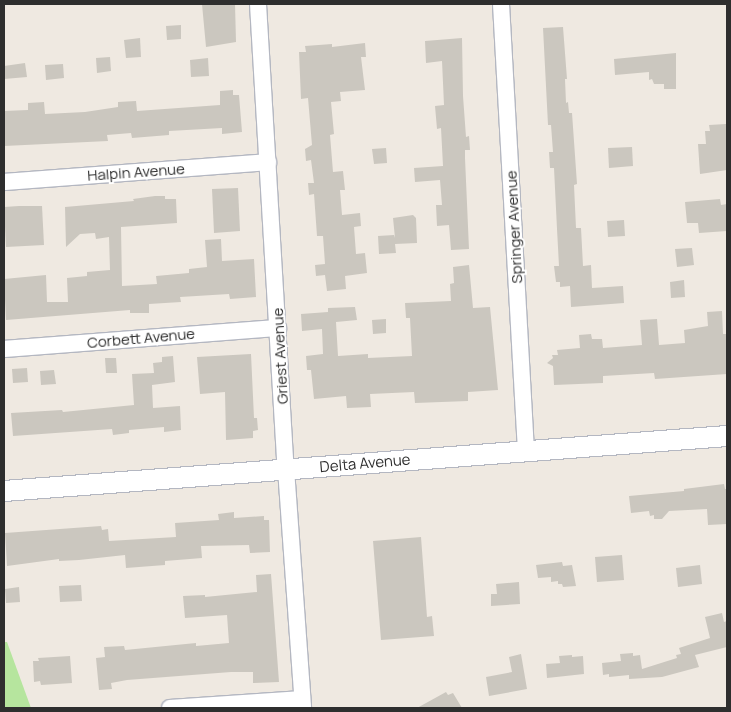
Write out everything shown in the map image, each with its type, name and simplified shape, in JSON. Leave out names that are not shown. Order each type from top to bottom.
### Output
[{"type":"street","name":"Griest Avenue","points":[[258,4],[286,469],[303,704]]},
{"type":"street","name":"Springer Avenue","points":[[501,4],[526,450]]},
{"type":"street","name":"Halpin Avenue","points":[[4,182],[268,162]]},
{"type":"street","name":"Corbett Avenue","points":[[4,349],[278,328]]},
{"type":"street","name":"Delta Avenue","points":[[4,491],[727,436]]},
{"type":"street","points":[[170,708],[303,704]]},
{"type":"green space","points":[[4,642],[7,642],[31,708],[4,708]]},
{"type":"building","points":[[202,4],[235,4],[236,42],[206,47]]},
{"type":"building","points":[[181,25],[181,39],[167,40],[166,26]]},
{"type":"building","points":[[563,27],[567,79],[565,79],[566,103],[568,102],[569,113],[572,113],[577,184],[574,185],[576,228],[581,228],[583,266],[591,265],[592,288],[623,286],[624,303],[571,307],[570,286],[560,287],[560,282],[556,282],[554,266],[559,266],[554,168],[550,168],[549,152],[553,152],[551,125],[548,125],[543,28]]},
{"type":"building","points":[[140,38],[141,57],[126,58],[124,40]]},
{"type":"building","points":[[462,38],[463,96],[466,137],[469,136],[470,150],[465,150],[469,249],[451,250],[449,225],[437,226],[436,205],[442,205],[440,180],[415,182],[414,168],[443,166],[441,128],[437,129],[435,106],[444,105],[442,61],[426,63],[425,41]]},
{"type":"building","points":[[365,43],[366,57],[361,57],[365,90],[340,92],[341,101],[331,102],[334,134],[330,135],[333,172],[343,171],[345,190],[340,190],[342,215],[360,213],[361,226],[354,227],[356,254],[365,253],[367,273],[345,276],[346,289],[327,291],[325,275],[316,276],[315,265],[325,264],[323,236],[317,236],[314,194],[309,195],[308,183],[314,183],[311,160],[306,161],[305,149],[312,145],[308,98],[301,99],[299,52],[306,52],[305,46],[332,44],[332,47]]},
{"type":"building","points":[[676,53],[676,89],[664,89],[664,84],[654,84],[652,79],[649,80],[649,72],[615,75],[614,59]]},
{"type":"building","points":[[110,57],[111,71],[97,73],[96,58]]},
{"type":"building","points":[[208,58],[209,76],[191,77],[190,60]]},
{"type":"building","points":[[25,63],[27,77],[4,79],[4,66]]},
{"type":"building","points":[[63,64],[64,78],[46,80],[45,65]]},
{"type":"building","points":[[233,90],[233,95],[239,95],[242,132],[222,134],[222,128],[169,131],[169,135],[132,138],[131,133],[107,135],[108,141],[4,146],[4,111],[28,110],[28,103],[44,102],[45,114],[85,112],[118,107],[118,102],[136,101],[137,111],[220,105],[220,91]]},
{"type":"building","points":[[726,124],[727,170],[700,174],[698,144],[706,144],[705,131],[710,131],[709,125]]},
{"type":"building","points":[[632,147],[633,166],[609,168],[608,148]]},
{"type":"building","points":[[386,148],[387,163],[374,164],[372,149]]},
{"type":"building","points":[[238,188],[240,231],[214,233],[212,189]]},
{"type":"building","points":[[165,196],[165,199],[176,199],[177,223],[121,227],[122,286],[157,284],[156,276],[189,273],[189,269],[207,267],[205,240],[221,239],[222,261],[254,259],[256,297],[230,299],[229,294],[180,297],[181,302],[149,304],[149,313],[130,313],[130,310],[6,320],[4,279],[46,275],[47,302],[68,302],[67,278],[87,276],[87,272],[110,270],[109,237],[96,239],[95,233],[80,234],[66,247],[65,207],[134,201],[133,199]]},
{"type":"building","points":[[720,199],[721,205],[727,204],[727,231],[699,233],[698,223],[687,223],[685,202]]},
{"type":"building","points":[[42,206],[44,245],[6,247],[4,207]]},
{"type":"building","points":[[413,215],[416,218],[417,243],[395,244],[396,253],[379,254],[378,236],[394,235],[395,238],[393,218]]},
{"type":"building","points":[[624,220],[625,236],[608,237],[607,221]]},
{"type":"building","points":[[692,248],[694,265],[677,267],[675,249]]},
{"type":"building","points":[[469,265],[473,308],[490,307],[498,390],[468,392],[468,401],[415,403],[414,392],[370,394],[371,407],[347,408],[346,396],[314,399],[311,370],[307,370],[306,356],[323,354],[322,329],[302,331],[301,314],[328,312],[328,308],[355,307],[357,320],[336,322],[338,356],[368,354],[368,358],[412,356],[410,318],[406,318],[405,303],[451,301],[450,284],[454,283],[453,267]]},
{"type":"building","points":[[684,280],[685,297],[671,298],[670,282]]},
{"type":"building","points":[[722,311],[723,334],[727,334],[727,374],[655,379],[654,373],[603,376],[603,383],[554,385],[553,366],[547,363],[553,358],[552,355],[558,355],[557,350],[580,348],[579,335],[591,334],[592,339],[602,339],[603,348],[642,345],[640,320],[657,319],[659,345],[685,343],[684,330],[708,326],[707,312]]},
{"type":"building","points":[[386,319],[386,333],[373,334],[372,320]]},
{"type":"building","points":[[251,354],[254,418],[257,418],[258,430],[253,431],[253,438],[226,440],[225,392],[200,394],[197,357]]},
{"type":"building","points":[[173,356],[175,382],[152,385],[153,408],[180,406],[181,430],[164,432],[164,427],[129,430],[129,433],[113,435],[112,429],[13,436],[11,413],[62,410],[63,412],[134,405],[132,374],[154,373],[153,363],[162,362],[162,357]]},
{"type":"building","points":[[105,358],[116,358],[117,373],[106,373]]},
{"type":"building","points":[[27,368],[28,382],[13,383],[12,369]]},
{"type":"building","points":[[54,370],[56,384],[41,385],[40,371]]},
{"type":"building","points":[[724,484],[725,489],[727,489],[727,524],[708,525],[707,509],[669,511],[662,519],[654,519],[654,515],[650,516],[649,511],[631,513],[629,496],[684,491],[684,489]]},
{"type":"building","points":[[234,512],[234,518],[264,516],[264,520],[269,520],[270,552],[250,553],[249,545],[201,546],[202,558],[165,561],[165,565],[126,568],[125,555],[79,560],[59,561],[59,559],[7,566],[5,533],[101,526],[102,530],[108,529],[109,541],[176,537],[175,523],[219,520],[218,514]]},
{"type":"building","points":[[421,537],[427,617],[432,616],[434,636],[381,640],[373,541]]},
{"type":"building","points":[[622,555],[624,580],[597,582],[595,557]]},
{"type":"building","points":[[562,562],[563,566],[572,565],[576,586],[563,587],[562,584],[558,584],[558,581],[551,582],[551,577],[538,578],[536,565]]},
{"type":"building","points":[[700,565],[702,584],[678,587],[676,568]]},
{"type":"building","points":[[271,574],[279,682],[253,683],[253,672],[231,672],[127,680],[111,683],[112,689],[99,690],[96,658],[105,657],[104,647],[124,646],[125,650],[196,643],[196,646],[229,643],[227,615],[185,618],[183,596],[205,595],[205,597],[257,592],[256,575]]},
{"type":"building","points":[[519,582],[520,604],[491,606],[491,594],[497,594],[496,584]]},
{"type":"building","points":[[81,585],[82,601],[60,602],[59,586]]},
{"type":"building","points":[[19,587],[20,602],[6,603],[5,589]]},
{"type":"building","points":[[722,613],[724,622],[727,621],[727,647],[695,655],[699,667],[662,677],[629,679],[629,675],[609,677],[609,674],[603,675],[602,663],[621,661],[620,654],[633,653],[633,656],[640,655],[642,669],[677,658],[676,655],[681,654],[679,648],[710,638],[705,617]]},
{"type":"building","points":[[521,654],[527,689],[489,696],[486,677],[512,672],[509,657]]},
{"type":"building","points":[[572,655],[572,657],[583,656],[584,674],[547,678],[546,664],[560,663],[559,656]]},
{"type":"building","points":[[70,656],[72,683],[41,685],[40,681],[34,682],[33,661],[39,661],[38,658]]},
{"type":"building","points":[[446,692],[448,695],[453,693],[462,708],[417,708]]}]
